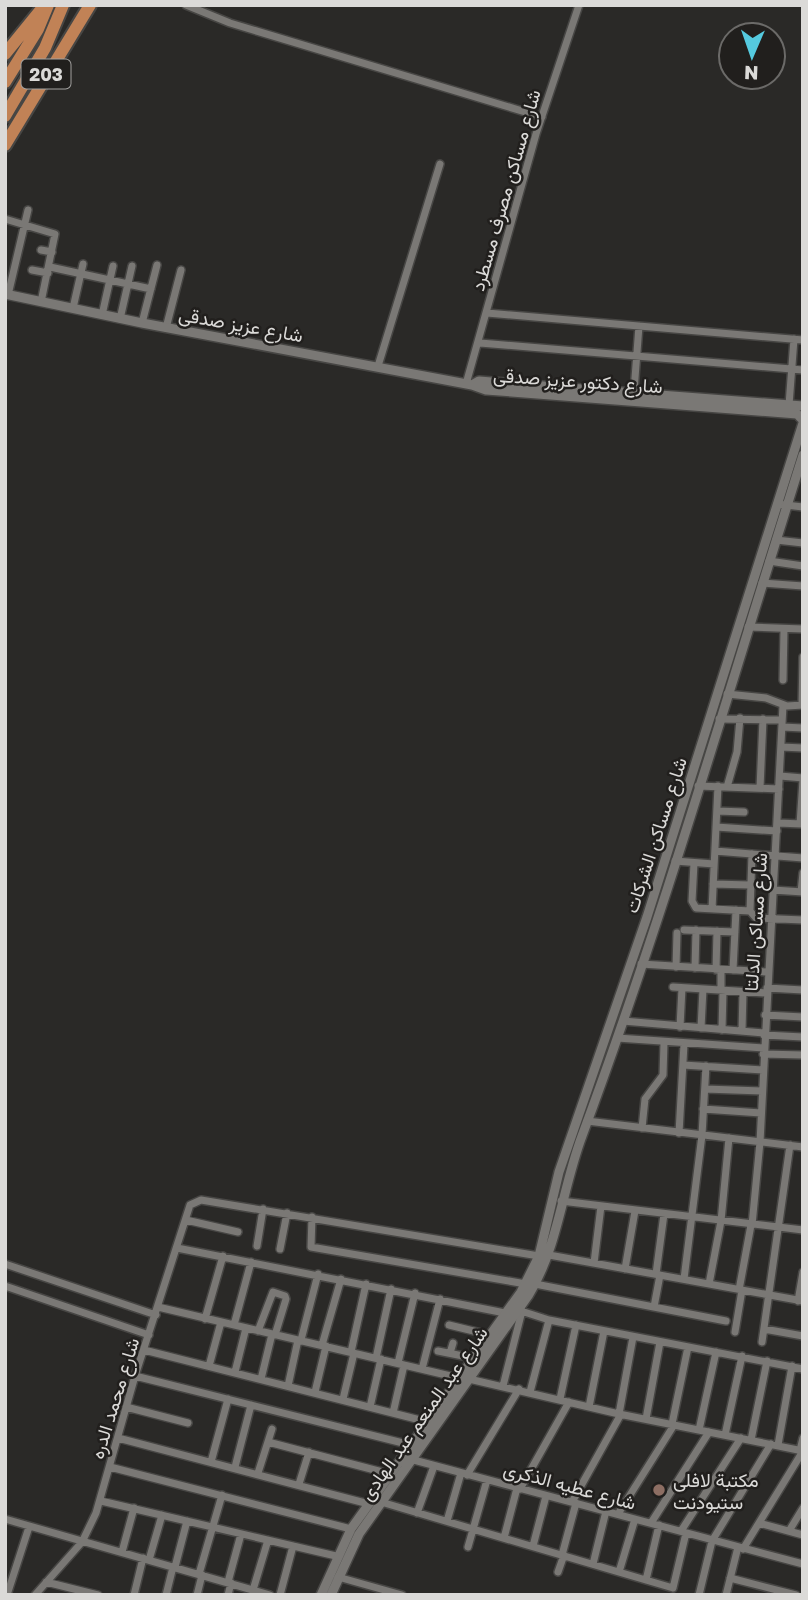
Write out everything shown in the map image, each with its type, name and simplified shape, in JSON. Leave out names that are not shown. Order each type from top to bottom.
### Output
[{"type":"main road","name":"203","points":[[5,54],[46,5]]},
{"type":"main road","points":[[5,82],[38,29],[46,5]]},
{"type":"main road","points":[[5,116],[45,48],[63,5]]},
{"type":"main road","name":"203","points":[[5,145],[90,5]]},
{"type":"street","points":[[186,5],[230,23],[542,117]]},
{"type":"street","name":"شارع مساكن مصرف مسطرد","points":[[469,385],[542,117],[579,5]]},
{"type":"street","points":[[378,366],[440,164]]},
{"type":"street","points":[[7,294],[28,210]]},
{"type":"street","points":[[5,219],[52,230],[55,234],[41,302]]},
{"type":"street","points":[[41,250],[52,252]]},
{"type":"street","points":[[73,308],[83,264]]},
{"type":"street","points":[[142,323],[157,265]]},
{"type":"street","points":[[102,315],[113,266]]},
{"type":"street","points":[[120,319],[132,266]]},
{"type":"street","points":[[32,270],[80,274],[151,289]]},
{"type":"street","points":[[166,328],[181,270]]},
{"type":"street","name":"شارع عزيز صدقى","points":[[7,294],[120,319],[469,385]]},
{"type":"street","points":[[487,313],[803,340]]},
{"type":"street","points":[[634,391],[639,326]]},
{"type":"street","points":[[789,405],[794,339]]},
{"type":"street","points":[[480,343],[803,370]]},
{"type":"street","name":"شارع دكتور عزيز صدقى","points":[[469,385],[479,381],[803,406]]},
{"type":"street","name":"شارع دكتور عزيز صدقى","points":[[469,385],[486,390],[797,414],[803,422]]},
{"type":"street","name":"شارع مساكن الشركات","points":[[544,1256],[641,964],[652,918],[782,505],[803,422]]},
{"type":"street","name":"شارع مساكن الشركات","points":[[544,1256],[559,1172],[675,861],[776,540],[782,505],[803,455]]},
{"type":"street","points":[[782,505],[803,507]]},
{"type":"street","points":[[776,540],[803,543]]},
{"type":"street","points":[[769,561],[803,566]]},
{"type":"street","points":[[762,583],[803,586]]},
{"type":"street","points":[[748,627],[803,629]]},
{"type":"street","points":[[783,680],[784,629]]},
{"type":"street","points":[[727,694],[766,698],[783,705],[802,705],[803,657]]},
{"type":"street","name":"شارع مساكن الدلتا","points":[[735,1332],[752,1225],[760,1142],[783,705]]},
{"type":"street","points":[[727,787],[737,752],[740,718]]},
{"type":"street","points":[[719,719],[763,719],[803,728]]},
{"type":"street","points":[[761,788],[763,719]]},
{"type":"street","points":[[781,747],[803,748]]},
{"type":"street","points":[[716,830],[778,830],[801,824],[803,779],[780,776]]},
{"type":"street","points":[[698,786],[779,789]]},
{"type":"street","points":[[712,909],[718,786]]},
{"type":"street","points":[[717,811],[744,812]]},
{"type":"street","points":[[715,851],[803,858]]},
{"type":"street","points":[[752,854],[750,911],[754,917],[803,920]]},
{"type":"street","points":[[675,861],[714,864]]},
{"type":"street","points":[[694,863],[693,905],[750,911]]},
{"type":"street","points":[[773,890],[802,892],[803,873]]},
{"type":"street","points":[[713,884],[750,885]]},
{"type":"street","points":[[733,970],[736,910]]},
{"type":"street","points":[[695,968],[696,930]]},
{"type":"street","points":[[717,931],[722,1030]]},
{"type":"street","points":[[676,967],[680,932],[735,932]]},
{"type":"street","points":[[641,964],[767,972]]},
{"type":"street","points":[[673,987],[743,992],[803,990]]},
{"type":"street","points":[[680,1027],[682,988]]},
{"type":"street","points":[[701,1028],[703,989]]},
{"type":"street","points":[[742,1031],[743,992]]},
{"type":"street","points":[[765,1015],[803,1017]]},
{"type":"street","points":[[623,1021],[803,1037]]},
{"type":"street","points":[[617,1038],[803,1055]]},
{"type":"street","points":[[642,1128],[646,1100],[663,1075],[664,1043]]},
{"type":"street","points":[[679,1133],[684,1044]]},
{"type":"street","points":[[683,1065],[763,1070]]},
{"type":"street","points":[[684,1279],[702,1135],[706,1066]]},
{"type":"street","points":[[705,1089],[762,1091]]},
{"type":"street","points":[[704,1109],[761,1114]]},
{"type":"street","points":[[587,1121],[803,1147]]},
{"type":"street","points":[[709,1284],[721,1221],[729,1138]]},
{"type":"street","points":[[762,1342],[790,1145]]},
{"type":"street","name":"شارع محمد الدره","points":[[35,1595],[82,1542],[101,1500],[135,1376],[190,1206],[201,1200],[263,1209]]},
{"type":"street","points":[[561,1201],[803,1230]]},
{"type":"street","points":[[594,1263],[601,1206]]},
{"type":"street","points":[[257,1245],[263,1209],[594,1263],[801,1301],[803,1272]]},
{"type":"street","points":[[625,1269],[635,1211]]},
{"type":"street","points":[[280,1250],[287,1213]]},
{"type":"street","points":[[654,1307],[664,1214]]},
{"type":"street","points":[[308,1254],[312,1217]]},
{"type":"street","points":[[186,1220],[238,1232]]},
{"type":"street","points":[[310,1244],[726,1321]]},
{"type":"street","points":[[177,1248],[415,1293],[505,1313]]},
{"type":"street","points":[[205,1319],[223,1256]]},
{"type":"street","name":"شارع عبد المنعم عبد الهادى","points":[[321,1595],[336,1556],[351,1529],[428,1422],[520,1311],[544,1256]]},
{"type":"street","points":[[234,1325],[251,1262]]},
{"type":"street","points":[[5,1264],[157,1311],[221,1322],[620,1414],[802,1451]]},
{"type":"street","points":[[288,1386],[318,1275]]},
{"type":"street","points":[[314,1392],[341,1279]]},
{"type":"street","points":[[343,1399],[366,1284]]},
{"type":"street","name":"شارع عبد المنعم عبد الهادى","points":[[331,1595],[359,1534],[464,1378],[473,1358],[505,1313],[531,1284]]},
{"type":"street","points":[[5,1286],[149,1335]]},
{"type":"street","points":[[370,1407],[391,1289]]},
{"type":"street","points":[[393,1413],[415,1293]]},
{"type":"street","points":[[258,1331],[270,1294],[285,1296],[261,1379]]},
{"type":"street","points":[[422,1369],[440,1299]]},
{"type":"street","points":[[503,1386],[520,1311],[549,1320],[803,1369]]},
{"type":"street","points":[[530,1392],[549,1320]]},
{"type":"street","points":[[209,1366],[221,1322]]},
{"type":"street","points":[[449,1325],[490,1335]]},
{"type":"street","points":[[560,1399],[576,1325]]},
{"type":"street","points":[[234,1372],[246,1328]]},
{"type":"street","points":[[764,1329],[803,1336]]},
{"type":"street","points":[[589,1407],[604,1331]]},
{"type":"street","points":[[558,1572],[574,1503],[620,1414],[633,1336]]},
{"type":"street","points":[[646,1419],[660,1342]]},
{"type":"street","points":[[450,1353],[453,1343]]},
{"type":"street","points":[[618,1514],[673,1425],[688,1347]]},
{"type":"street","points":[[144,1350],[428,1422]]},
{"type":"street","points":[[438,1351],[473,1358]]},
{"type":"street","points":[[699,1430],[716,1352]]},
{"type":"street","points":[[725,1435],[741,1356]]},
{"type":"street","points":[[751,1440],[767,1361]]},
{"type":"street","points":[[699,1595],[712,1541],[774,1445],[792,1366]]},
{"type":"street","points":[[135,1376],[411,1445]]},
{"type":"street","points":[[447,1521],[464,1474],[519,1389]]},
{"type":"street","points":[[211,1462],[228,1399]]},
{"type":"street","points":[[504,1538],[518,1488],[569,1402]]},
{"type":"street","points":[[235,1467],[251,1405]]},
{"type":"street","points":[[126,1406],[188,1423]]},
{"type":"street","points":[[258,1473],[272,1429]]},
{"type":"street","points":[[646,1580],[655,1524],[709,1432]]},
{"type":"street","points":[[118,1437],[369,1504]]},
{"type":"street","points":[[381,1502],[620,1572],[674,1592],[684,1532],[741,1438]]},
{"type":"street","points":[[726,1595],[740,1548],[759,1523],[802,1451],[803,1438]]},
{"type":"street","points":[[268,1442],[390,1474]]},
{"type":"street","points":[[299,1484],[309,1452]]},
{"type":"street","name":"شارع عطيه الذكرى","points":[[410,1459],[800,1563]]},
{"type":"street","points":[[417,1513],[434,1466]]},
{"type":"street","points":[[110,1468],[351,1529]]},
{"type":"street","points":[[468,1547],[486,1480]]},
{"type":"street","points":[[197,1595],[222,1495]]},
{"type":"street","points":[[533,1546],[546,1496]]},
{"type":"street","points":[[101,1500],[336,1556]]},
{"type":"street","points":[[122,1552],[134,1508]]},
{"type":"street","points":[[789,1531],[803,1508]]},
{"type":"street","points":[[593,1564],[606,1511]]},
{"type":"street","points":[[134,1595],[162,1515]]},
{"type":"street","points":[[5,1519],[270,1595]]},
{"type":"street","points":[[620,1572],[635,1519]]},
{"type":"street","points":[[166,1595],[187,1521]]},
{"type":"street","points":[[759,1523],[803,1535]]},
{"type":"street","points":[[7,1595],[29,1527]]},
{"type":"street","points":[[228,1595],[241,1534]]},
{"type":"street","points":[[254,1592],[268,1540]]},
{"type":"street","points":[[280,1595],[293,1546]]},
{"type":"street","points":[[800,1563],[803,1554]]},
{"type":"street","points":[[338,1577],[380,1592],[402,1595]]},
{"type":"street","points":[[730,1578],[796,1595]]},
{"type":"street","points":[[46,1582],[98,1595]]},
{"type":"place","name":"مكتبة لافلى ستيودنت","points":[[659,1490]]}]
